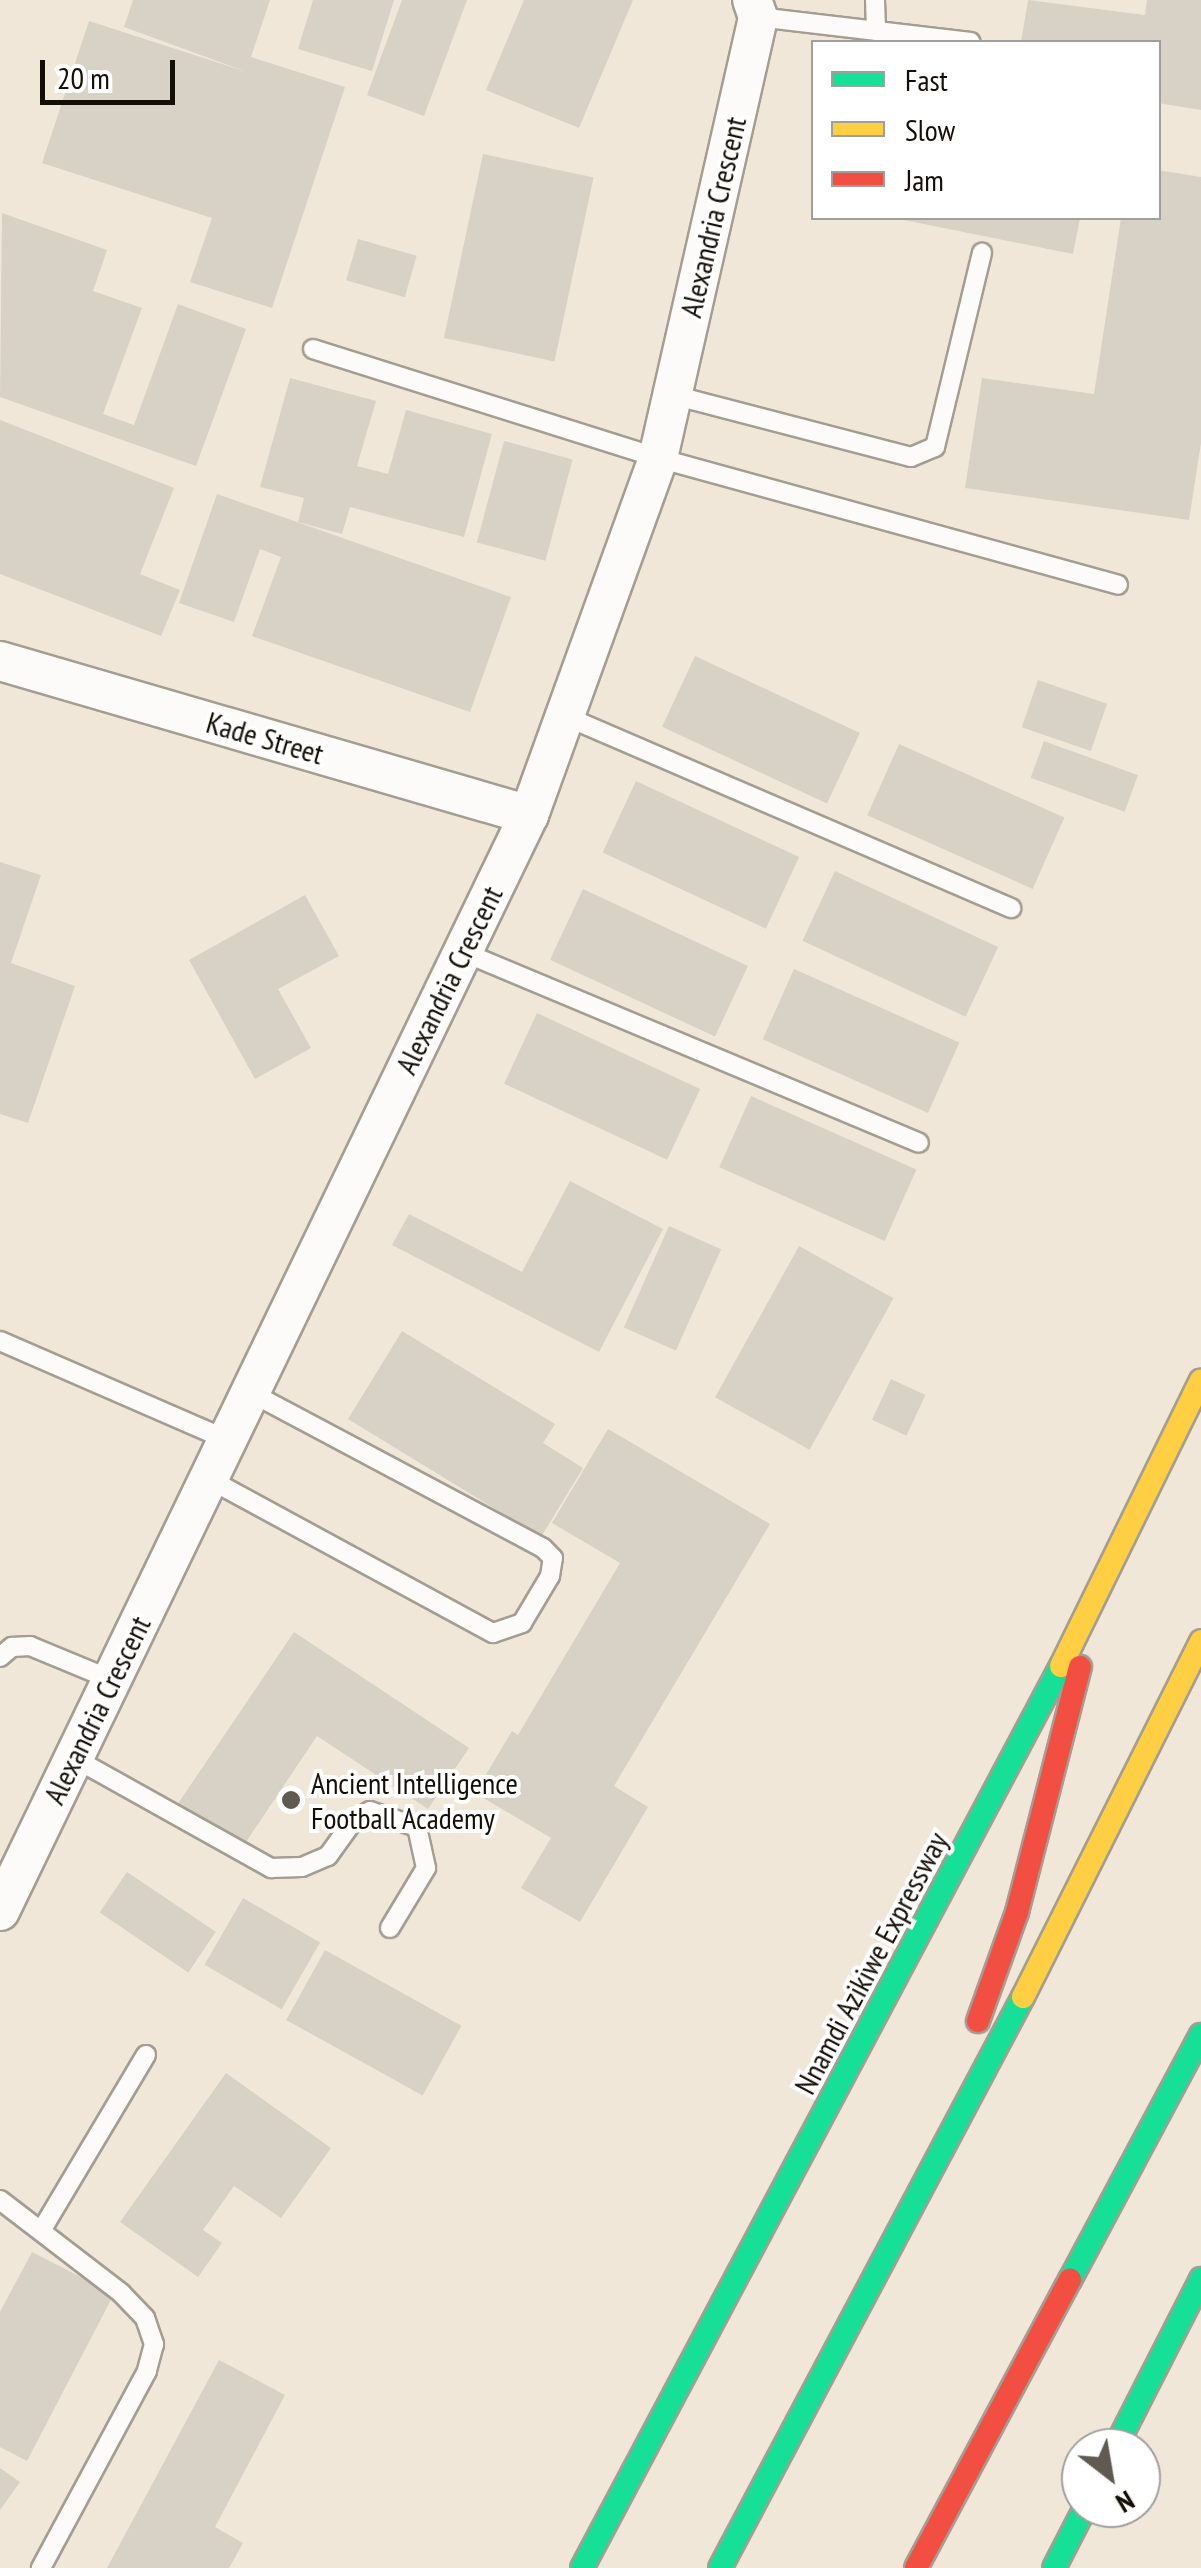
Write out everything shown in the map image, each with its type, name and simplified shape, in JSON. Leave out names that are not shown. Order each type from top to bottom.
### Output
[{"type":"highway","name":"Nnamdi Azikiwe Expressway","points":[[582,2568],[1088,1615],[1201,1380]]},
{"type":"highway","points":[[969,2105],[969,2055],[1070,1724],[1088,1615]]},
{"type":"highway","points":[[720,2568],[969,2105],[1201,1642]]},
{"type":"highway","points":[[916,2568],[1201,2035]]},
{"type":"highway","points":[[1125,2428],[1201,2279]]},
{"type":"highway","points":[[1054,2568],[1075,2528]]},
{"type":"street","name":"Alexandria Crescent","points":[[0,1911],[530,814],[658,458],[755,8]]},
{"type":"street","name":"Kade Street","points":[[0,661],[530,814]]},
{"type":"lane","points":[[875,0],[876,31]]},
{"type":"lane","points":[[755,8],[876,31],[954,40]]},
{"type":"lane","points":[[673,395],[912,457],[934,447],[982,253]]},
{"type":"lane","points":[[313,349],[658,458],[1118,585]]},
{"type":"lane","points":[[565,716],[1011,908]]},
{"type":"lane","points":[[463,952],[919,1143]]},
{"type":"lane","points":[[0,1342],[228,1440]]},
{"type":"lane","points":[[209,1479],[493,1634],[522,1623],[550,1576],[553,1558],[543,1548],[250,1392]]},
{"type":"lane","points":[[0,1657],[12,1646],[30,1646],[112,1680]]},
{"type":"lane","points":[[74,1758],[271,1868],[302,1867],[328,1856],[370,1811],[417,1827],[426,1868],[390,1928]]},
{"type":"lane","points":[[41,2231],[146,2056]]},
{"type":"lane","points":[[3,2210],[41,2231],[145,2318],[154,2344],[147,2371],[40,2568]]},
{"type":"building","points":[[133,0],[270,0],[251,57],[345,87],[272,308],[190,282],[212,218],[42,163],[89,21],[247,72],[124,27]]},
{"type":"building","points":[[313,0],[394,0],[372,71],[298,49]]},
{"type":"building","points":[[402,0],[467,0],[424,116],[367,95]]},
{"type":"building","points":[[524,0],[633,0],[579,128],[486,90]]},
{"type":"building","points":[[1028,0],[1145,15],[1147,0],[1201,0],[1201,110],[1161,103],[1161,40],[1021,40]]},
{"type":"building","points":[[483,154],[594,177],[554,361],[444,338]]},
{"type":"building","points":[[1161,170],[1201,177],[1201,443],[1189,520],[965,488],[982,378],[1094,394],[1121,220],[1161,220]]},
{"type":"building","points":[[2,213],[107,250],[93,291],[142,308],[103,414],[134,425],[178,304],[246,329],[196,466],[0,397]]},
{"type":"building","points":[[904,220],[1080,220],[1073,254]]},
{"type":"building","points":[[358,239],[417,256],[405,297],[346,280]]},
{"type":"building","points":[[290,378],[376,401],[357,466],[388,474],[406,410],[492,434],[464,537],[350,507],[342,534],[298,522],[304,498],[260,487]]},
{"type":"building","points":[[0,420],[174,488],[140,574],[180,590],[161,636],[0,574]]},
{"type":"building","points":[[504,441],[573,459],[545,561],[477,542]]},
{"type":"building","points":[[217,494],[511,597],[470,712],[252,636],[281,557],[260,549],[234,622],[179,603]]},
{"type":"building","points":[[695,656],[860,733],[827,804],[662,727]]},
{"type":"building","points":[[1038,680],[1107,704],[1091,751],[1022,727]]},
{"type":"building","points":[[1044,741],[1138,775],[1125,812],[1031,778]]},
{"type":"building","points":[[899,744],[1064,818],[1033,889],[867,815]]},
{"type":"building","points":[[636,781],[799,857],[766,929],[603,853]]},
{"type":"building","points":[[0,862],[41,875],[11,963],[75,986],[28,1123],[0,1114]]},
{"type":"building","points":[[835,871],[998,947],[966,1017],[802,941]]},
{"type":"building","points":[[583,889],[748,966],[715,1037],[550,960]]},
{"type":"building","points":[[305,895],[339,956],[278,989],[311,1048],[255,1079],[189,960]]},
{"type":"building","points":[[794,969],[959,1043],[928,1113],[763,1039]]},
{"type":"building","points":[[537,1013],[700,1089],[667,1160],[504,1084]]},
{"type":"building","points":[[751,1096],[916,1170],[885,1241],[719,1167]]},
{"type":"building","points":[[570,1181],[663,1229],[599,1352],[392,1245],[409,1214],[522,1272]]},
{"type":"building","points":[[669,1226],[721,1249],[676,1351],[624,1327]]},
{"type":"building","points":[[799,1246],[893,1298],[810,1450],[715,1397]]},
{"type":"building","points":[[402,1331],[555,1424],[543,1443],[583,1468],[541,1537],[348,1419]]},
{"type":"building","points":[[891,1379],[925,1395],[906,1436],[872,1420]]},
{"type":"building","points":[[608,1429],[770,1524],[614,1786],[648,1807],[580,1922],[521,1888],[551,1838],[475,1793],[512,1731],[518,1735],[620,1563],[552,1523]]},
{"type":"building","name":"Ancient Intelligence Football Academy","points":[[294,1632],[469,1748],[428,1809],[317,1736],[242,1848],[177,1805]]},
{"type":"building","points":[[127,1872],[216,1932],[188,1972],[100,1913]]},
{"type":"building","points":[[243,1898],[320,1942],[282,2009],[204,1965]]},
{"type":"building","points":[[325,1950],[461,2026],[423,2096],[286,2020]]},
{"type":"building","points":[[226,2073],[331,2148],[281,2218],[234,2186],[203,2230],[222,2243],[198,2277],[120,2222]]},
{"type":"building","points":[[32,2252],[114,2294],[27,2461],[0,2447],[0,2312]]},
{"type":"building","points":[[219,2360],[285,2395],[215,2527],[243,2543],[229,2568],[107,2568]]},
{"type":"building","points":[[0,2468],[20,2482],[0,2510]]},
{"type":"traffic: fast","points":[[582,2568],[1061,1666]]},
{"type":"traffic: fast","points":[[720,2568],[1023,1997]]},
{"type":"traffic: fast","points":[[1070,2280],[1201,2035]]},
{"type":"traffic: fast","points":[[1125,2428],[1201,2279]]},
{"type":"traffic: fast","points":[[1054,2568],[1075,2528]]},
{"type":"traffic: slow","points":[[1061,1666],[1201,1380]]},
{"type":"traffic: slow","points":[[1023,1997],[1201,1641]]},
{"type":"traffic: jam","points":[[978,2021],[1017,1912],[1080,1667]]},
{"type":"traffic: jam","points":[[916,2568],[1070,2280]]},
{"type":"place","name":"Ancient Intelligence Football Academy","points":[[291,1800]]}]
